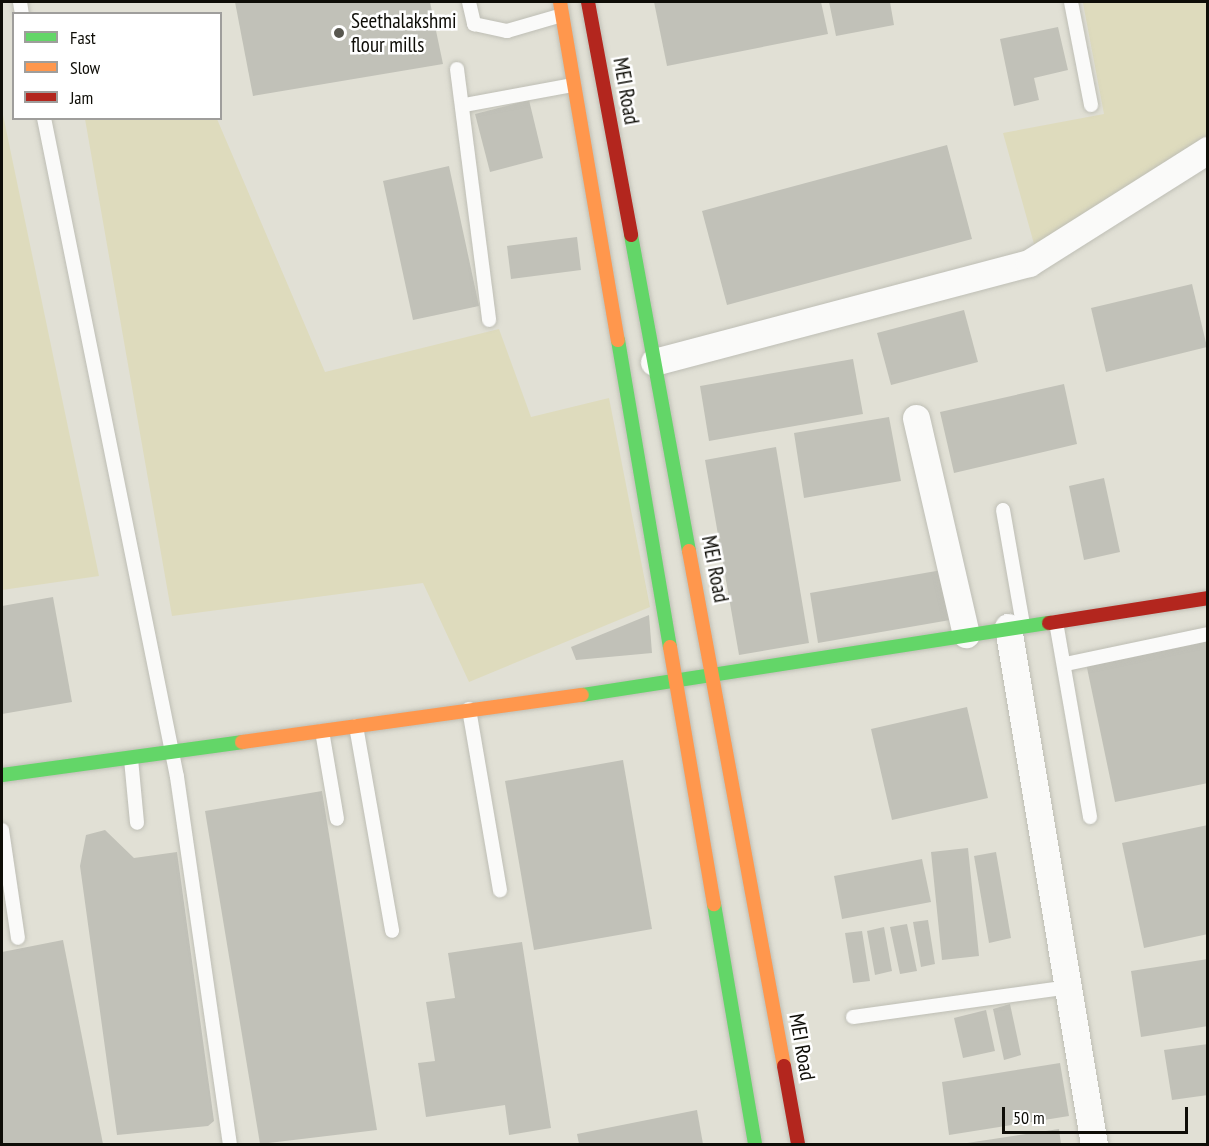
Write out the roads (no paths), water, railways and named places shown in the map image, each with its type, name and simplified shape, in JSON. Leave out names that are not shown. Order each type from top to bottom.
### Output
[{"type":"street","name":"MEI Road","points":[[588,2],[714,675],[798,1144]]},
{"type":"street","points":[[561,8],[672,682],[755,1144]]},
{"type":"street","points":[[654,362],[1029,263],[1208,150]]},
{"type":"street","points":[[916,418],[966,634]]},
{"type":"street","points":[[2,775],[173,753],[469,707],[672,682],[1015,626],[1208,598]]},
{"type":"street","points":[[1015,626],[1068,987],[1094,1144]]},
{"type":"lane","points":[[469,2],[474,24],[507,31],[561,8]]},
{"type":"lane","points":[[1071,2],[1091,105]]},
{"type":"lane","points":[[457,69],[464,105],[489,320]]},
{"type":"lane","points":[[464,105],[573,85]]},
{"type":"lane","points":[[44,120],[173,753],[230,1144]]},
{"type":"lane","points":[[1003,510],[1015,626]]},
{"type":"lane","points":[[1056,620],[1066,664],[1090,817]]},
{"type":"lane","points":[[1066,664],[1208,634]]},
{"type":"lane","points":[[469,707],[500,890]]},
{"type":"lane","points":[[356,724],[392,931]]},
{"type":"lane","points":[[321,729],[337,819]]},
{"type":"lane","points":[[131,759],[138,823]]},
{"type":"lane","points":[[2,830],[18,938]]},
{"type":"lane","points":[[853,1017],[1068,987]]},
{"type":"place","name":"Seethalakshmi flour mills","points":[[339,33]]}]
